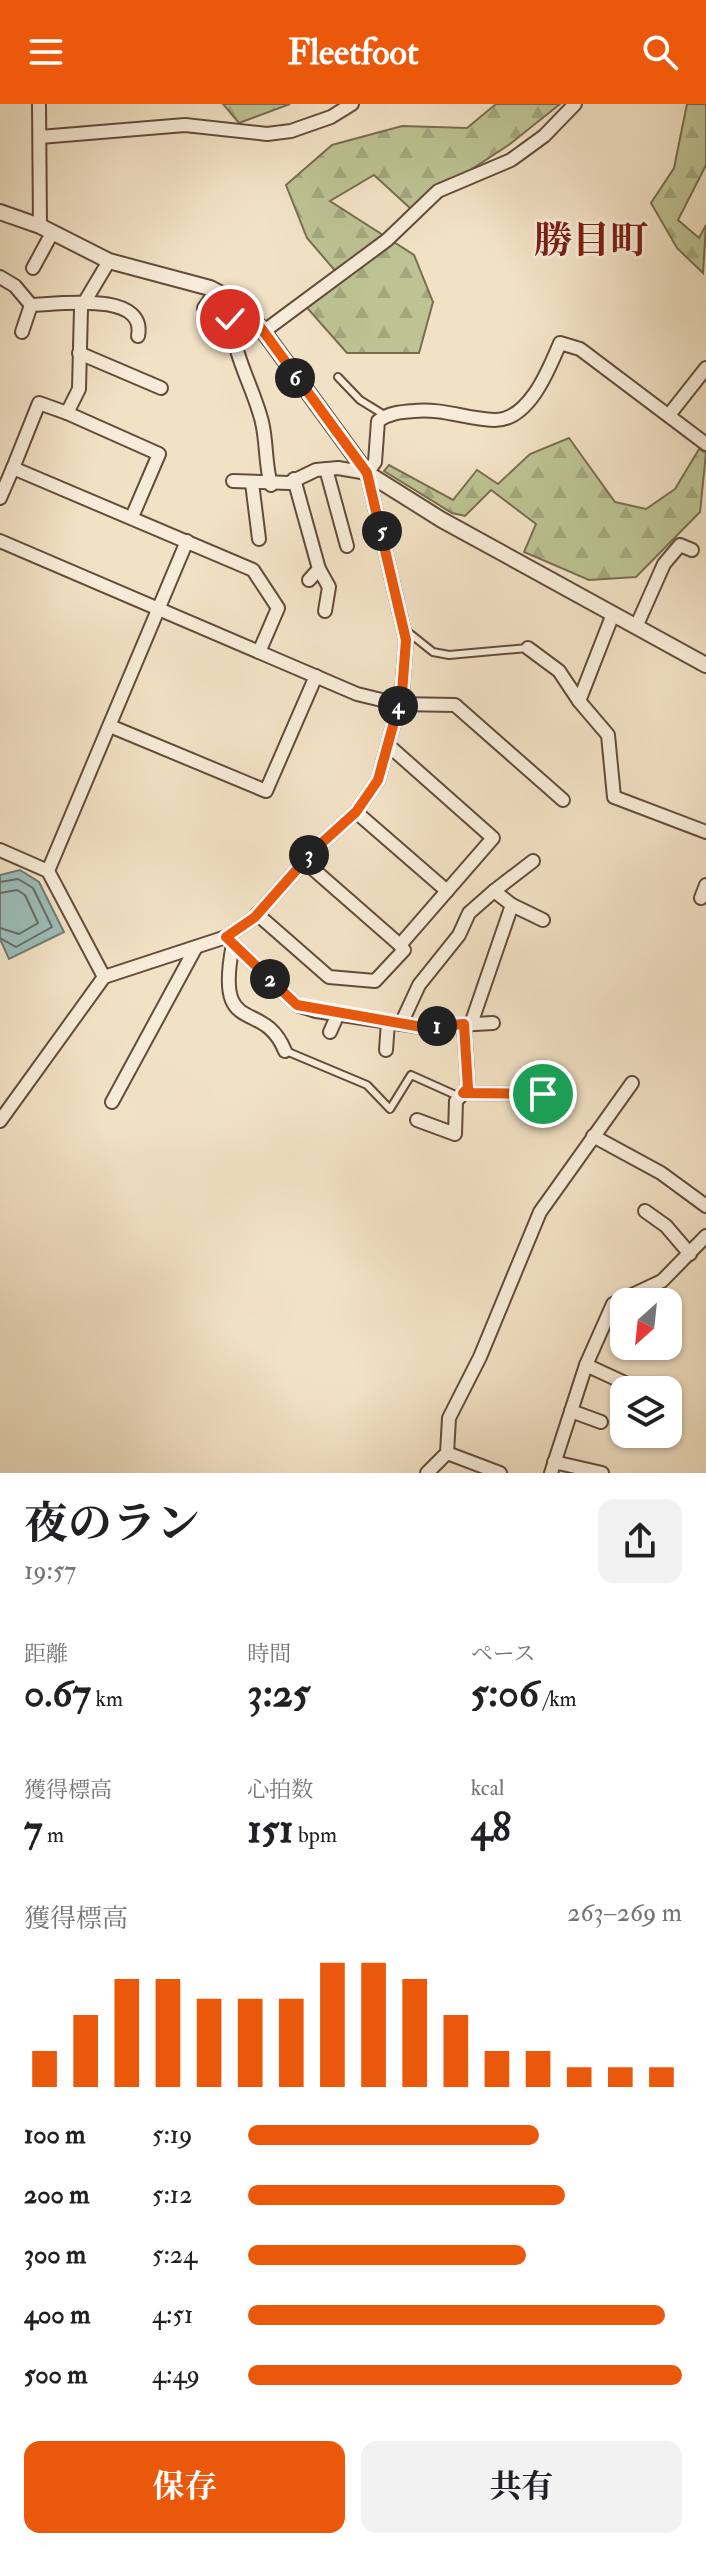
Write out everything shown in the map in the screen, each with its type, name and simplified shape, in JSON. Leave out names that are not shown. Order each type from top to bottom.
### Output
[{"type":"street","points":[[33,268],[46,230],[39,104]]},
{"type":"street","points":[[40,137],[185,125],[267,134],[291,131],[331,117],[352,104]]},
{"type":"street","points":[[263,332],[387,240],[438,191],[511,160],[544,136],[575,104]]},
{"type":"street","points":[[0,212],[46,230],[109,261],[216,291],[233,300],[263,332],[367,473],[442,520],[706,665]]},
{"type":"street","points":[[67,413],[79,389],[84,303],[109,261]]},
{"type":"street","points":[[0,277],[15,286],[31,305]]},
{"type":"street","points":[[204,308],[216,291]]},
{"type":"street","points":[[233,300],[232,333],[244,372],[254,388],[271,485]]},
{"type":"street","points":[[31,305],[84,303],[125,308],[139,320],[138,336]]},
{"type":"street","points":[[22,332],[31,305]]},
{"type":"street","points":[[0,1121],[104,977],[229,941],[304,861],[356,812],[378,780],[398,704],[404,629],[367,473],[375,462],[378,421],[386,416],[434,409],[495,420],[509,417],[545,377],[560,343],[580,349],[706,444]]},
{"type":"street","points":[[79,353],[161,388]]},
{"type":"street","points":[[669,415],[706,368]]},
{"type":"street","points":[[0,498],[39,403],[159,454],[132,517]]},
{"type":"street","points":[[13,468],[253,570],[278,608],[259,652]]},
{"type":"street","points":[[233,481],[271,485],[326,469],[367,473]]},
{"type":"street","points":[[326,469],[347,546]]},
{"type":"street","points":[[294,479],[319,569],[329,587],[325,611]]},
{"type":"street","points":[[252,483],[259,539]]},
{"type":"street","points":[[0,541],[357,694],[398,704],[455,705],[563,800]]},
{"type":"street","points":[[48,871],[187,541]]},
{"type":"street","points":[[636,627],[680,545],[692,550]]},
{"type":"street","points":[[309,580],[319,569]]},
{"type":"street","points":[[579,701],[613,614]]},
{"type":"street","points":[[528,648],[559,671],[608,735],[614,797],[706,832]]},
{"type":"street","points":[[110,726],[266,791],[316,676]]},
{"type":"street","points":[[388,745],[493,838],[400,945]]},
{"type":"street","points":[[356,812],[447,891]]},
{"type":"street","points":[[0,850],[48,871],[104,977]]},
{"type":"street","points":[[257,914],[329,977],[375,981],[404,950],[304,861]]},
{"type":"street","points":[[386,1050],[394,1023],[419,985],[459,935],[469,913],[533,861]]},
{"type":"street","points":[[701,898],[706,885]]},
{"type":"street","points":[[494,891],[512,905],[543,920]]},
{"type":"street","points":[[417,1120],[455,1134],[456,1101],[468,1088],[467,1024],[512,905]]},
{"type":"street","points":[[229,941],[297,1005],[422,1027],[493,1023]]},
{"type":"street","points":[[229,941],[227,975],[230,1000],[244,1016],[279,1037],[285,1051]]},
{"type":"street","points":[[112,1102],[195,949]]},
{"type":"street","points":[[330,1032],[338,1014]]},
{"type":"street","points":[[427,1473],[447,1453],[449,1418],[480,1357],[540,1212],[632,1083]]},
{"type":"street","points":[[462,1095],[543,1094]]},
{"type":"street","points":[[491,1095],[491,1109]]},
{"type":"street","points":[[593,1136],[661,1173],[706,1206]]},
{"type":"street","points":[[645,1211],[666,1226],[690,1254]]},
{"type":"street","points":[[602,1473],[553,1467],[586,1365],[613,1304],[662,1281],[706,1236]]},
{"type":"street","points":[[586,1365],[610,1376]]},
{"type":"street","points":[[571,1411],[601,1422]]},
{"type":"street","points":[[447,1453],[500,1473]]},
{"type":"lane","points":[[338,377],[360,400],[386,416]]},
{"type":"lane","points":[[404,629],[433,652],[449,655],[528,648]]},
{"type":"lane","points":[[285,1051],[367,1085],[390,1109],[411,1075],[462,1095]]},
{"type":"green space","points":[[223,104],[290,104],[239,123]]},
{"type":"green space","points":[[496,104],[560,104],[510,144],[411,209],[374,175],[330,201],[414,255],[433,302],[419,353],[347,353],[301,301],[338,274],[307,238],[286,185],[332,145],[402,126],[467,128]]},
{"type":"green space","points":[[687,104],[706,104],[706,165],[678,220],[699,238],[706,225],[703,273],[677,248],[651,203],[674,168]]},
{"type":"green space","points":[[569,438],[615,502],[646,509],[675,489],[699,449],[706,453],[700,512],[636,577],[589,580],[524,552],[536,524],[491,490],[465,516],[452,513],[384,471],[389,465],[453,500],[477,470],[498,484],[530,454]]},
{"type":"water","points":[[20,870],[39,882],[64,932],[9,959],[0,939],[0,875]]},
{"type":"district","name":"勝目町","points":[[591,241]]},
{"type":"route","points":[[230,319],[233,300],[261,328],[367,473],[402,611],[406,640],[402,693],[378,780],[356,812],[315,849],[255,917],[226,937],[297,1005],[316,1011],[422,1027],[464,1024],[468,1088],[463,1093],[543,1094]]}]
